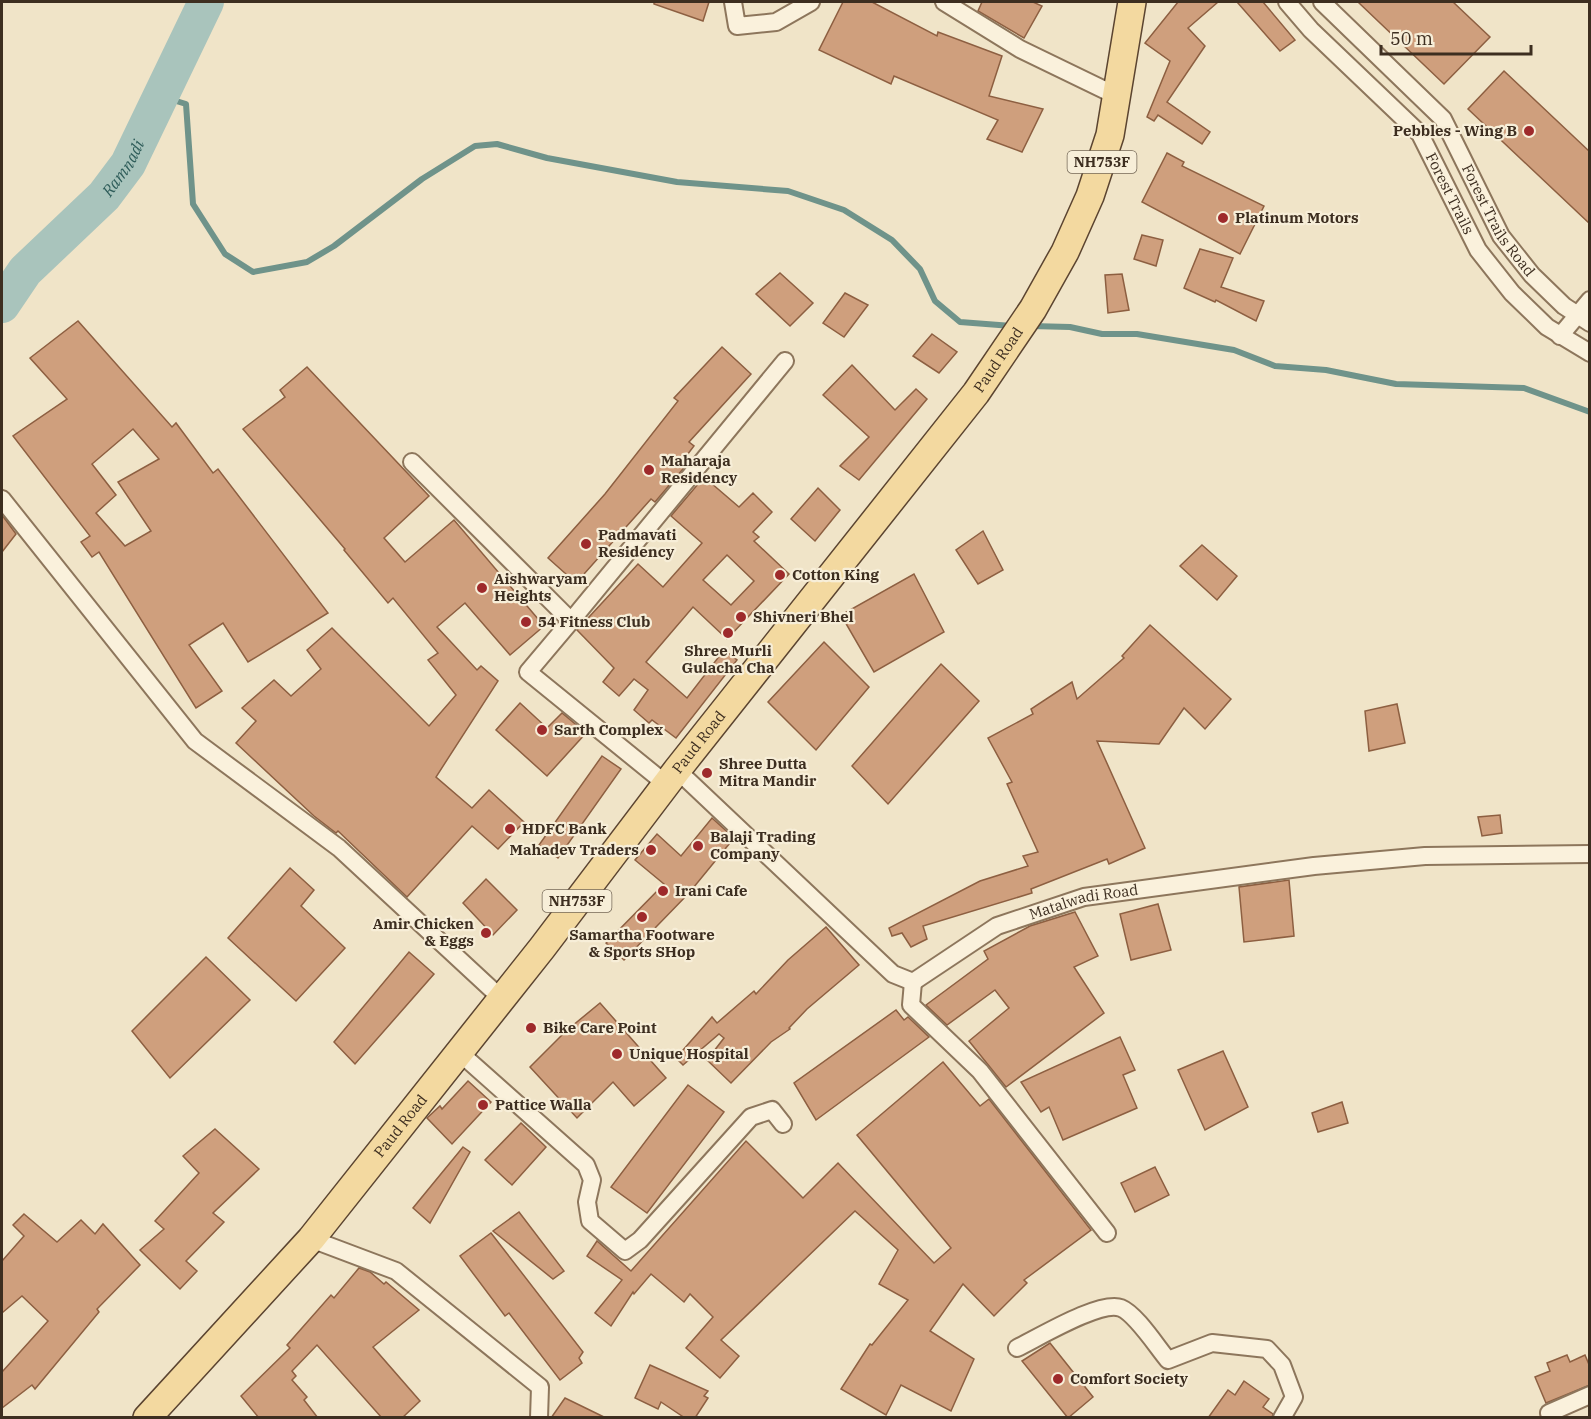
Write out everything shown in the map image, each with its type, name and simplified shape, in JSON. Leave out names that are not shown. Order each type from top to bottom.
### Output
[{"type":"main road","name":"Paud Road","points":[[147,1418],[311,1239],[460,1053],[672,777],[991,370],[1033,309],[1065,252],[1090,196],[1110,135],[1132,2]]},
{"type":"street","points":[[733,2],[737,26],[776,22],[811,2]]},
{"type":"street","points":[[945,2],[1020,49],[1117,96]]},
{"type":"street","name":"Forest Trails","points":[[1287,2],[1311,30],[1398,110],[1420,134],[1478,250],[1512,293],[1547,327],[1590,353]]},
{"type":"street","name":"Forest Trails Road","points":[[1322,2],[1443,119],[1501,236],[1532,275],[1564,306],[1583,319]]},
{"type":"street","points":[[1560,336],[1583,319],[1590,300]]},
{"type":"street","points":[[785,361],[528,672],[672,777],[893,974],[913,982],[911,1005],[980,1071],[1107,1233]]},
{"type":"street","points":[[412,462],[571,621]]},
{"type":"street","points":[[2,499],[195,741],[339,848],[502,999]]},
{"type":"street","name":"Matalwadi Road","points":[[913,982],[997,926],[1084,897],[1314,866],[1414,857],[1590,854]]},
{"type":"street","points":[[460,1053],[586,1165],[592,1180],[587,1202],[590,1221],[625,1251],[640,1239],[751,1117],[772,1110],[783,1124]]},
{"type":"street","points":[[311,1239],[396,1271],[540,1387],[539,1418]]},
{"type":"street","points":[[1017,1348],[1102,1307],[1121,1308],[1135,1320],[1168,1360],[1212,1343],[1267,1349],[1282,1365],[1294,1397],[1282,1418]]},
{"type":"street","points":[[1549,1413],[1590,1395]]},
{"type":"building","points":[[654,2],[709,2],[703,21],[654,4]]},
{"type":"building","points":[[843,2],[872,2],[937,36],[938,32],[1002,56],[989,96],[1043,109],[1022,152],[987,139],[998,120],[894,76],[891,84],[819,50]]},
{"type":"building","points":[[982,2],[1033,2],[1042,6],[1024,38],[978,11]]},
{"type":"building","points":[[1178,2],[1218,2],[1188,28],[1205,46],[1167,102],[1210,132],[1202,144],[1158,115],[1154,121],[1147,117],[1170,61],[1145,43]]},
{"type":"building","points":[[1237,2],[1263,2],[1295,40],[1280,51]]},
{"type":"building","points":[[1358,2],[1453,2],[1490,37],[1444,84]]},
{"type":"building","name":"Pebbles - Wing B","points":[[1504,71],[1590,152],[1590,224],[1468,109]]},
{"type":"building","points":[[1167,153],[1184,162],[1182,166],[1264,206],[1240,254],[1142,202]]},
{"type":"building","points":[[1142,235],[1163,240],[1156,266],[1134,259]]},
{"type":"building","points":[[1200,249],[1233,258],[1221,287],[1264,301],[1256,321],[1216,300],[1215,302],[1184,288]]},
{"type":"building","points":[[780,273],[813,303],[790,326],[756,294]]},
{"type":"building","points":[[1122,274],[1129,310],[1108,313],[1105,275]]},
{"type":"building","points":[[845,293],[868,305],[844,337],[823,323]]},
{"type":"building","points":[[78,321],[172,427],[176,423],[213,473],[218,469],[328,613],[248,662],[223,623],[189,645],[222,691],[196,708],[99,552],[92,557],[81,542],[90,536],[13,436],[67,399],[30,358]],"holes":[[[133,429],[159,459],[118,482],[151,531],[125,546],[96,513],[116,495],[92,464]]]},
{"type":"building","points":[[932,334],[957,352],[939,373],[913,356]]},
{"type":"building","points":[[722,347],[751,374],[689,442],[694,446],[684,459],[688,463],[655,502],[651,499],[576,583],[548,558],[605,494],[678,401],[674,398]]},
{"type":"building","points":[[852,365],[895,410],[916,389],[927,399],[859,480],[840,466],[869,437],[823,395]]},
{"type":"building","points":[[307,367],[429,496],[384,538],[405,562],[454,520],[544,626],[510,655],[465,603],[437,627],[477,670],[481,666],[498,681],[436,777],[472,808],[489,790],[524,822],[498,849],[472,826],[407,897],[338,831],[336,833],[314,816],[236,743],[256,721],[242,708],[274,680],[291,696],[321,669],[307,650],[332,628],[429,726],[456,695],[428,660],[438,653],[393,598],[388,603],[243,429],[285,397],[280,390]]},
{"type":"building","points":[[704,477],[739,507],[753,493],[772,512],[753,532],[759,537],[754,541],[789,574],[727,639],[693,607],[646,662],[687,698],[724,650],[737,660],[676,738],[652,720],[649,723],[634,710],[648,690],[634,679],[619,696],[603,682],[614,668],[577,630],[638,564],[663,587],[702,543],[671,516]],"holes":[[[727,555],[754,581],[731,605],[703,580]]]},
{"type":"building","points":[[818,488],[840,510],[815,541],[791,519]]},
{"type":"building","points":[[2,515],[16,534],[2,552]]},
{"type":"building","points":[[983,531],[1003,570],[978,584],[956,550]]},
{"type":"building","points":[[1202,545],[1237,576],[1217,600],[1180,566]]},
{"type":"building","points":[[914,574],[944,632],[874,672],[841,615]]},
{"type":"building","points":[[1150,625],[1231,699],[1205,729],[1184,708],[1159,744],[1097,741],[1145,848],[1109,864],[1107,859],[1031,889],[1032,893],[923,926],[927,939],[911,947],[902,933],[892,936],[889,928],[980,881],[1028,866],[1023,856],[1038,852],[1007,784],[1012,782],[988,738],[1033,714],[1031,709],[1072,682],[1077,699],[1124,658],[1122,656]]},
{"type":"building","points":[[824,642],[869,687],[816,750],[768,702]]},
{"type":"building","points":[[941,664],[979,701],[888,804],[852,766]]},
{"type":"building","name":"Sarth Complex","points":[[520,703],[547,728],[562,713],[586,733],[547,776],[496,730]]},
{"type":"building","points":[[1397,704],[1405,743],[1369,751],[1365,711]]},
{"type":"building","points":[[602,756],[621,769],[558,858],[539,845]]},
{"type":"building","points":[[1500,815],[1502,833],[1482,836],[1478,817]]},
{"type":"building","points":[[712,818],[734,838],[689,893],[624,960],[606,943],[664,884],[635,860],[657,834],[681,856]]},
{"type":"building","points":[[290,868],[314,890],[301,906],[345,948],[296,1001],[228,938]]},
{"type":"building","points":[[486,879],[517,910],[493,935],[463,903]]},
{"type":"building","points":[[1289,880],[1294,936],[1244,942],[1239,887]]},
{"type":"building","points":[[1158,904],[1171,950],[1131,960],[1120,914]]},
{"type":"building","points":[[1075,912],[1098,956],[1074,967],[1104,1013],[1006,1087],[969,1041],[1009,1008],[995,990],[947,1025],[926,1005],[988,959],[984,951],[1030,926]]},
{"type":"building","points":[[826,927],[859,965],[807,1009],[790,1029],[771,1042],[731,1083],[707,1060],[724,1038],[719,1034],[683,1065],[676,1058],[712,1017],[717,1023],[754,991],[756,994],[788,960]]},
{"type":"building","points":[[409,952],[434,974],[355,1064],[334,1042]]},
{"type":"building","points":[[206,957],[250,1000],[170,1078],[132,1031]]},
{"type":"building","points":[[600,1003],[666,1078],[634,1106],[613,1082],[577,1118],[530,1067],[566,1031]]},
{"type":"building","points":[[896,1010],[904,1020],[908,1017],[929,1037],[816,1120],[794,1083]]},
{"type":"building","points":[[1120,1037],[1135,1070],[1123,1075],[1137,1108],[1063,1140],[1049,1107],[1041,1112],[1021,1082]]},
{"type":"building","points":[[1223,1051],[1248,1107],[1205,1130],[1178,1070]]},
{"type":"building","points":[[943,1062],[980,1106],[989,1099],[1091,1230],[1024,1280],[1027,1283],[994,1316],[963,1284],[930,1331],[974,1359],[951,1411],[901,1385],[886,1415],[841,1389],[870,1344],[872,1345],[908,1300],[879,1284],[898,1250],[855,1211],[721,1340],[739,1356],[720,1378],[686,1348],[713,1317],[690,1294],[684,1302],[651,1274],[634,1294],[633,1292],[611,1326],[595,1313],[622,1280],[587,1256],[597,1241],[631,1271],[746,1141],[803,1198],[838,1163],[934,1263],[951,1248],[857,1135]]},
{"type":"building","points":[[468,1081],[491,1102],[452,1144],[427,1118],[440,1106],[442,1109]]},
{"type":"building","points":[[688,1085],[724,1112],[647,1213],[611,1187]]},
{"type":"building","points":[[1342,1102],[1348,1123],[1318,1132],[1312,1113]]},
{"type":"building","points":[[521,1123],[546,1147],[512,1185],[485,1160]]},
{"type":"building","points":[[215,1129],[259,1169],[213,1213],[224,1222],[186,1261],[197,1271],[180,1289],[140,1250],[164,1229],[155,1221],[199,1173],[183,1156]]},
{"type":"building","points":[[463,1147],[470,1152],[430,1223],[413,1208]]},
{"type":"building","points":[[1155,1167],[1169,1195],[1135,1212],[1121,1183]]},
{"type":"building","points":[[519,1212],[564,1271],[553,1279],[493,1231]]},
{"type":"building","points":[[24,1214],[57,1242],[81,1220],[95,1234],[103,1224],[140,1265],[97,1309],[99,1312],[35,1389],[32,1385],[2,1408],[2,1372],[48,1321],[22,1296],[2,1313],[2,1261],[24,1236],[13,1225]]},
{"type":"building","points":[[491,1233],[583,1352],[579,1358],[582,1363],[560,1380],[509,1313],[505,1316],[460,1256]]},
{"type":"building","points":[[359,1268],[370,1272],[384,1284],[386,1282],[419,1310],[373,1347],[420,1401],[402,1418],[382,1418],[317,1345],[292,1371],[296,1376],[292,1380],[307,1397],[304,1400],[318,1418],[259,1418],[241,1396],[290,1348],[287,1345],[331,1295],[334,1298]]},
{"type":"building","name":"Comfort Society","points":[[1050,1343],[1093,1397],[1068,1418],[1022,1361]]},
{"type":"building","points":[[1567,1355],[1570,1362],[1585,1355],[1590,1367],[1590,1385],[1546,1403],[1535,1377],[1550,1371],[1547,1363]]},
{"type":"building","points":[[650,1365],[708,1391],[704,1396],[708,1398],[695,1418],[685,1418],[661,1402],[658,1409],[635,1398]]},
{"type":"building","points":[[1244,1381],[1269,1399],[1263,1407],[1273,1414],[1272,1418],[1208,1418],[1228,1390],[1235,1395]]},
{"type":"building","points":[[565,1398],[606,1418],[551,1418]]},
{"type":"waterway","name":"Ramnadi","points":[[2,305],[25,271],[104,196],[128,164],[206,2]]},
{"type":"waterway","points":[[160,96],[186,104],[193,204],[225,254],[253,272],[307,262],[334,246],[422,179],[475,146],[497,144],[547,158],[677,182],[788,191],[844,210],[892,240],[920,269],[935,301],[960,322],[1012,326]]},
{"type":"waterway","points":[[1031,326],[1070,327],[1102,334],[1137,334],[1234,350],[1275,366],[1326,370],[1396,384],[1524,388],[1590,412]]},
{"type":"place","name":"Pebbles - Wing B","points":[[1529,131]]},
{"type":"place","name":"Platinum Motors","points":[[1223,218]]},
{"type":"place","name":"Maharaja Residency","points":[[649,470]]},
{"type":"place","name":"Padmavati Residency","points":[[586,544]]},
{"type":"place","name":"Cotton King","points":[[780,575]]},
{"type":"place","name":"Aishwaryam Heights","points":[[482,588]]},
{"type":"place","name":"Shivneri Bhel","points":[[741,617]]},
{"type":"place","name":"54 Fitness Club","points":[[526,622]]},
{"type":"place","name":"Shree Murli Gulacha Cha","points":[[728,633]]},
{"type":"place","name":"Sarth Complex","points":[[542,730]]},
{"type":"place","name":"Shree Dutta Mitra Mandir","points":[[707,773]]},
{"type":"place","name":"HDFC Bank","points":[[510,829]]},
{"type":"place","name":"Balaji Trading Company","points":[[698,846]]},
{"type":"place","name":"Mahadev Traders","points":[[651,850]]},
{"type":"place","name":"Irani Cafe","points":[[663,891]]},
{"type":"place","name":"Samartha Footware & Sports SHop","points":[[642,917]]},
{"type":"place","name":"Amir Chicken & Eggs","points":[[486,933]]},
{"type":"place","name":"Bike Care Point","points":[[531,1028]]},
{"type":"place","name":"Unique Hospital","points":[[617,1054]]},
{"type":"place","name":"Pattice Walla","points":[[483,1105]]},
{"type":"place","name":"Comfort Society","points":[[1058,1379]]}]
